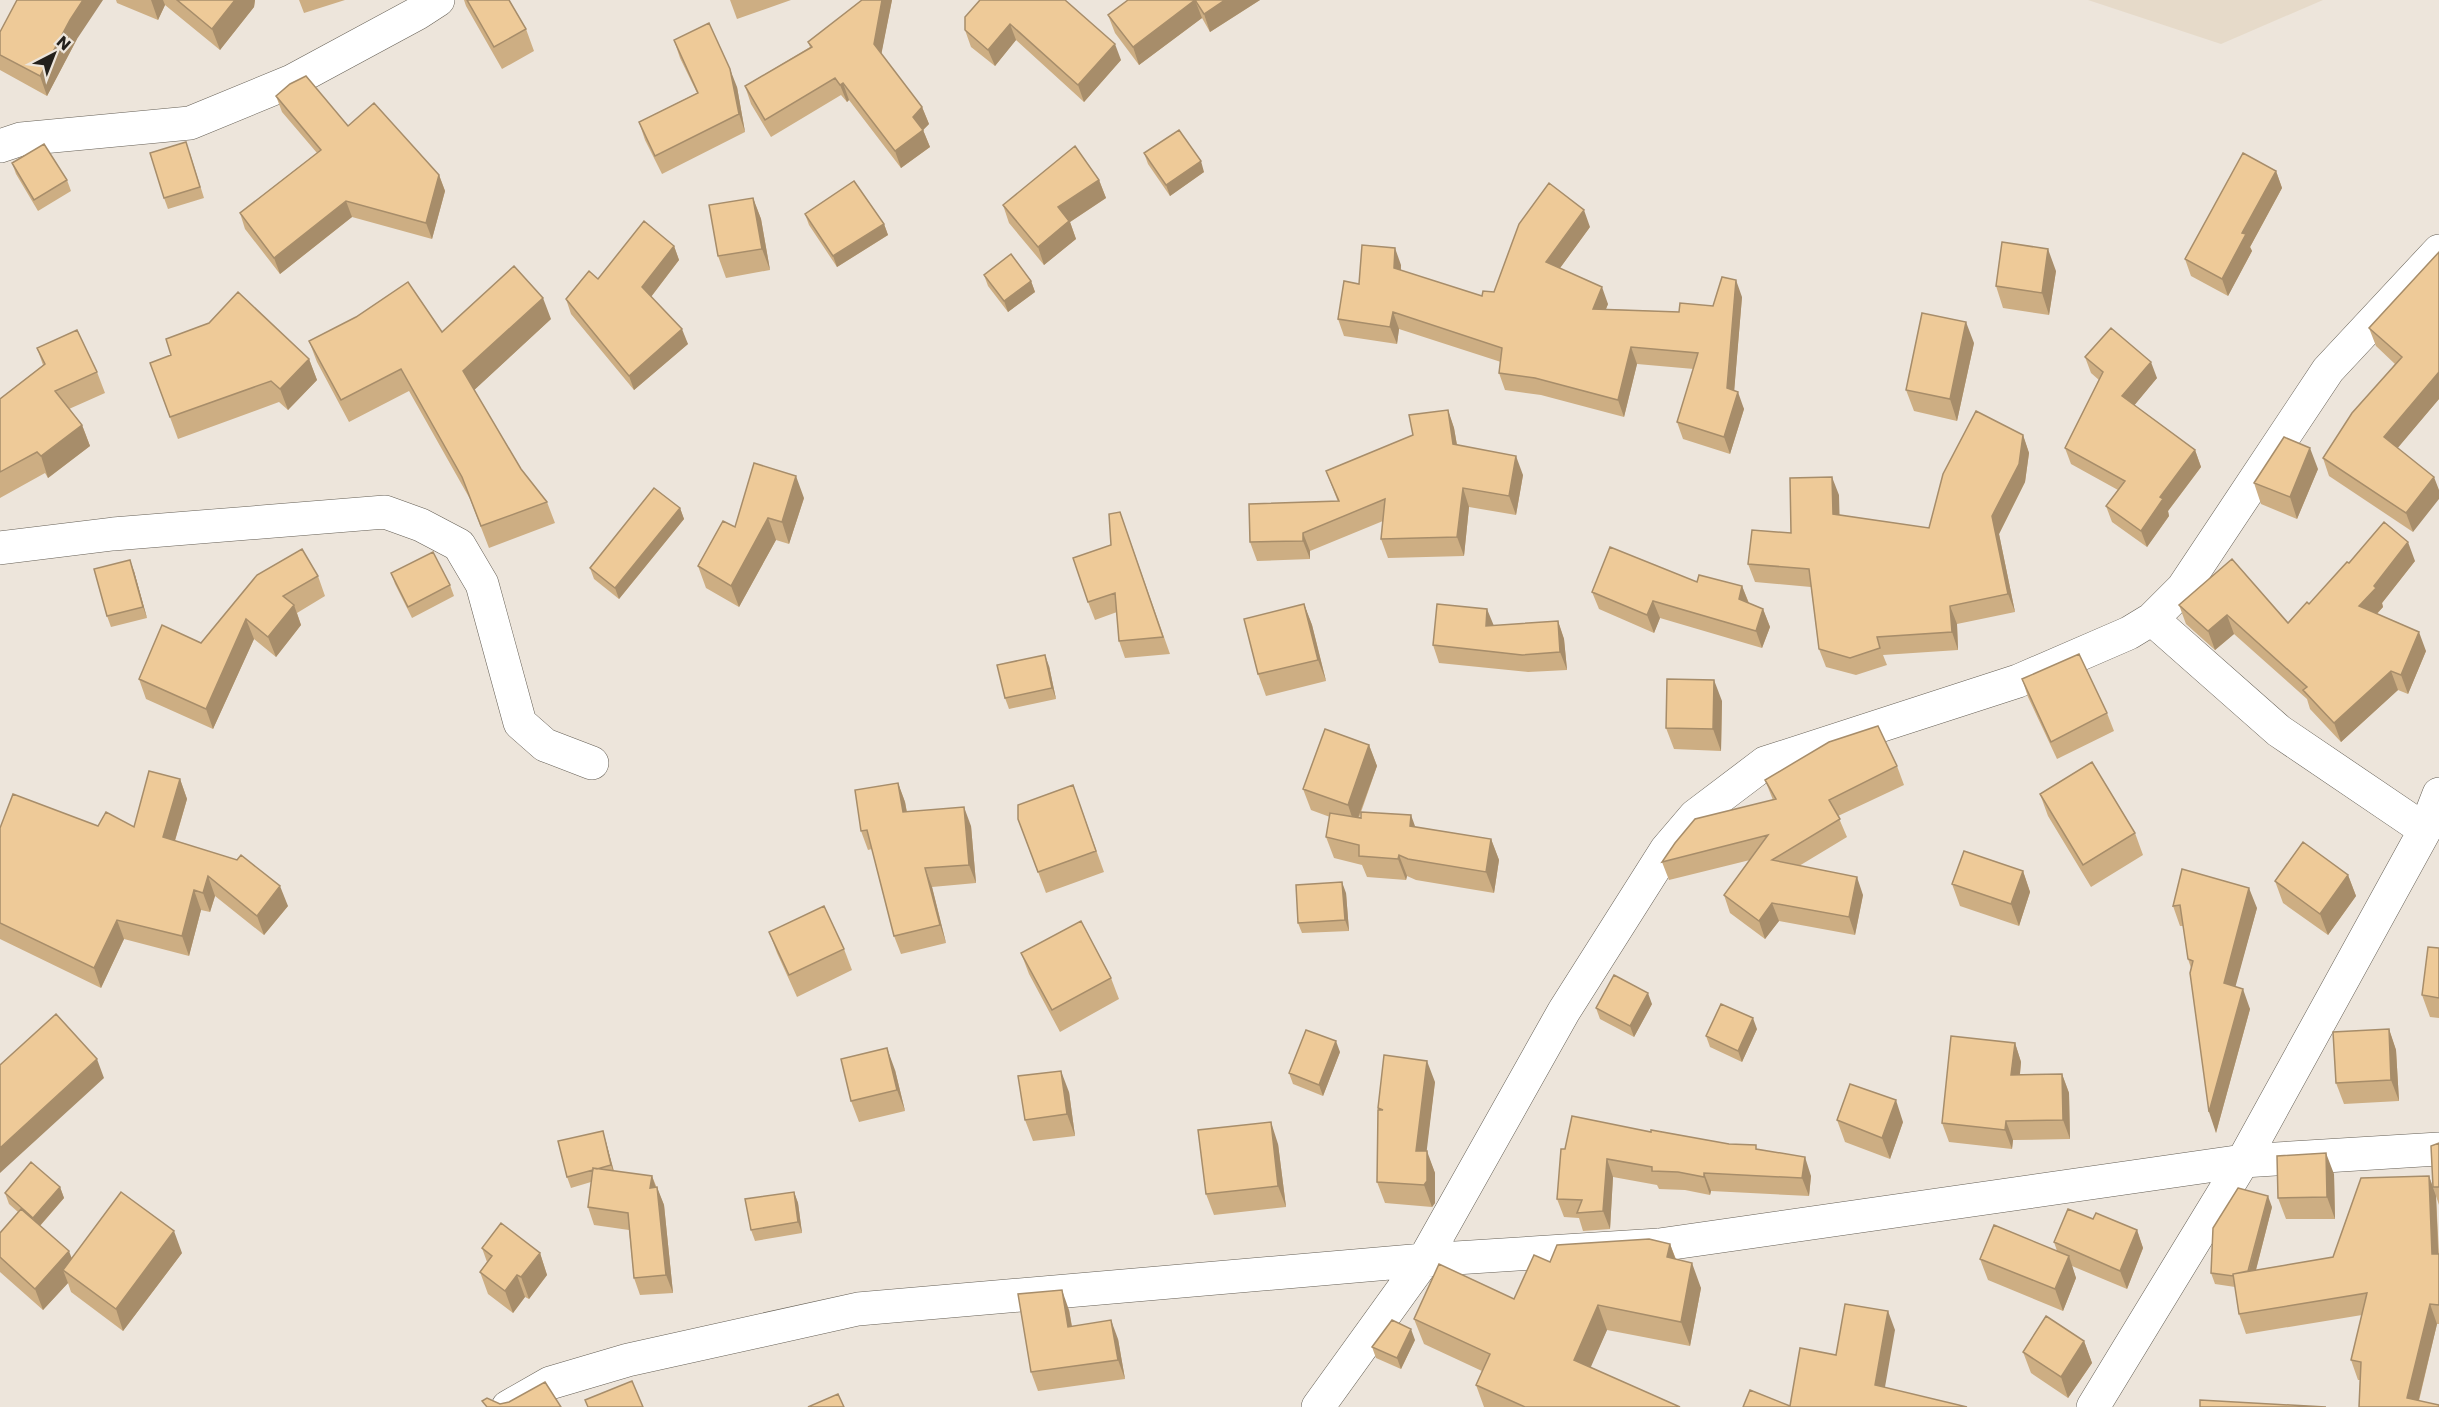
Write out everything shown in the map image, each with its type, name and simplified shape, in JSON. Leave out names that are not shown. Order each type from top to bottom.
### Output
[{"type":"street","points":[[0,146],[21,139],[190,123],[292,81],[438,0]]},
{"type":"street","points":[[1318,1407],[1424,1260],[1564,1011],[1666,850],[1695,816],[1765,764],[2018,681],[2129,633],[2152,619],[2183,588],[2328,370],[2439,251]]},
{"type":"street","points":[[0,548],[113,534],[385,512],[421,525],[459,545],[482,584],[520,723],[545,745],[592,763]]},
{"type":"street","points":[[2152,619],[2279,731],[2425,830]]},
{"type":"street","points":[[2094,1407],[2243,1161],[2425,830],[2439,794]]},
{"type":"street","points":[[508,1407],[550,1383],[628,1360],[858,1309],[1424,1260],[1659,1245],[2243,1161],[2439,1149]]},
{"type":"shaded area","points":[[2088,0],[2323,0],[2221,44]]},
{"type":"building","points":[[17,0],[83,0],[40,76],[0,55],[0,32]]},
{"type":"building","points":[[177,0],[235,0],[212,29]]},
{"type":"building","points":[[467,0],[509,0],[526,29],[494,47]]},
{"type":"building","points":[[862,0],[882,0],[874,44],[922,107],[913,117],[923,130],[895,151],[843,83],[840,85],[835,78],[765,120],[745,86],[812,47],[808,42]]},
{"type":"building","points":[[980,0],[1065,0],[1115,44],[1078,85],[1010,24],[988,50],[965,30],[965,17]]},
{"type":"building","points":[[1128,0],[1195,0],[1133,47],[1108,15]]},
{"type":"building","points":[[1195,0],[1225,0],[1204,14]]},
{"type":"building","points":[[709,23],[730,69],[739,114],[655,156],[639,122],[698,93],[674,40]]},
{"type":"building","points":[[306,76],[348,126],[374,103],[439,175],[426,223],[346,201],[274,258],[240,213],[321,150],[276,96],[290,84]]},
{"type":"building","points":[[1179,130],[1201,161],[1166,185],[1144,153]]},
{"type":"building","points":[[186,142],[200,187],[164,198],[150,153]]},
{"type":"building","points":[[44,144],[67,180],[34,200],[12,163]]},
{"type":"building","points":[[1075,146],[1099,180],[1058,207],[1069,221],[1038,247],[1003,205]]},
{"type":"building","points":[[2243,153],[2276,171],[2242,233],[2246,234],[2222,279],[2185,259]]},
{"type":"building","points":[[854,181],[884,224],[833,256],[805,214]]},
{"type":"building","points":[[1549,183],[1584,210],[1546,262],[1602,287],[1593,309],[1679,312],[1680,303],[1713,306],[1722,277],[1736,280],[1727,388],[1738,392],[1724,437],[1677,422],[1698,353],[1631,347],[1618,400],[1535,378],[1499,373],[1502,348],[1393,312],[1390,327],[1338,319],[1344,281],[1359,284],[1362,245],[1395,248],[1394,268],[1482,296],[1483,291],[1494,292],[1519,224]]},
{"type":"building","points":[[753,198],[762,249],[718,256],[709,205]]},
{"type":"building","points":[[644,221],[674,246],[642,287],[682,329],[629,376],[566,299],[589,271],[598,279]]},
{"type":"building","points":[[2002,242],[2048,249],[2042,293],[1996,286]]},
{"type":"building","points":[[2439,252],[2439,372],[2384,437],[2434,477],[2406,513],[2323,458],[2352,413],[2402,357],[2369,328]]},
{"type":"building","points":[[1011,254],[1031,281],[1004,301],[984,275]]},
{"type":"building","points":[[514,266],[543,298],[463,371],[521,469],[547,502],[481,526],[462,477],[401,369],[341,400],[309,341],[356,317],[408,282],[442,332]]},
{"type":"building","points":[[238,292],[309,359],[280,389],[271,381],[170,417],[150,363],[171,355],[166,339],[209,323]]},
{"type":"building","points":[[1922,313],[1966,322],[1950,399],[1906,390]]},
{"type":"building","points":[[2111,328],[2151,362],[2122,396],[2195,450],[2160,497],[2163,499],[2141,531],[2106,506],[2125,481],[2065,448],[2103,372],[2085,357]]},
{"type":"building","points":[[77,330],[97,372],[55,391],[82,425],[41,456],[37,452],[0,472],[0,399],[45,364],[37,348]]},
{"type":"building","points":[[1448,410],[1453,444],[1516,456],[1509,496],[1463,488],[1457,537],[1381,539],[1385,499],[1303,533],[1303,541],[1250,542],[1249,504],[1339,501],[1326,471],[1413,435],[1409,415]]},
{"type":"building","points":[[1976,411],[2023,435],[2019,464],[1992,516],[2008,594],[1950,606],[1952,632],[1877,637],[1880,648],[1850,658],[1819,649],[1809,569],[1748,564],[1752,530],[1791,533],[1790,478],[1832,477],[1833,514],[1929,528],[1943,474]]},
{"type":"building","points":[[2284,437],[2310,448],[2290,497],[2254,483]]},
{"type":"building","points":[[754,463],[796,476],[782,522],[768,518],[731,586],[698,566],[723,521],[735,527]]},
{"type":"building","points":[[654,488],[680,508],[615,588],[590,568]]},
{"type":"building","points":[[1120,512],[1163,637],[1119,641],[1115,593],[1088,602],[1073,558],[1111,545],[1109,514]]},
{"type":"building","points":[[2384,522],[2408,542],[2374,586],[2376,588],[2359,606],[2419,632],[2401,675],[2391,671],[2334,723],[2303,690],[2307,687],[2227,615],[2208,631],[2179,605],[2232,559],[2288,623],[2307,602],[2309,604],[2347,562],[2349,563]]},
{"type":"building","points":[[1610,547],[1697,582],[1699,575],[1742,586],[1739,599],[1763,609],[1756,631],[1653,601],[1647,615],[1592,592]]},
{"type":"building","points":[[302,549],[318,576],[283,596],[294,605],[268,637],[246,619],[206,709],[139,679],[162,625],[201,643],[257,575]]},
{"type":"building","points":[[433,552],[450,585],[408,607],[391,573]]},
{"type":"building","points":[[130,560],[143,607],[107,616],[94,569]]},
{"type":"building","points":[[1304,604],[1318,660],[1258,674],[1244,619]]},
{"type":"building","points":[[1437,604],[1487,609],[1486,626],[1558,621],[1560,652],[1522,655],[1433,645]]},
{"type":"building","points":[[2079,654],[2107,713],[2051,742],[2022,679]]},
{"type":"building","points":[[1045,655],[1052,688],[1005,698],[997,665]]},
{"type":"building","points":[[1667,679],[1714,680],[1713,729],[1666,728]]},
{"type":"building","points":[[1878,726],[1897,766],[1829,800],[1840,819],[1772,860],[1857,877],[1849,917],[1772,903],[1759,921],[1724,895],[1768,835],[1662,862],[1695,819],[1776,799],[1765,780],[1829,742]]},
{"type":"building","points":[[1325,729],[1369,745],[1348,805],[1303,789]]},
{"type":"building","points":[[2092,762],[2135,833],[2083,865],[2040,794]]},
{"type":"building","points":[[149,771],[180,779],[163,837],[237,860],[241,855],[280,886],[257,916],[208,876],[203,893],[194,890],[182,936],[117,920],[94,968],[0,923],[0,828],[13,794],[98,826],[106,812],[134,827]]},
{"type":"building","points":[[898,783],[903,812],[964,807],[969,865],[925,868],[940,925],[894,936],[867,830],[861,831],[855,790]]},
{"type":"building","points":[[1073,785],[1096,851],[1038,872],[1018,819],[1018,805]]},
{"type":"building","points":[[1361,812],[1411,815],[1410,826],[1491,839],[1486,872],[1408,859],[1399,855],[1398,859],[1359,856],[1359,845],[1326,837],[1330,813],[1361,818]]},
{"type":"building","points":[[2303,842],[2348,875],[2320,914],[2275,881]]},
{"type":"building","points":[[1964,851],[2023,871],[2011,904],[1952,884]]},
{"type":"building","points":[[2182,869],[2249,888],[2224,983],[2243,989],[2209,1112],[2190,973],[2193,961],[2188,959],[2180,905],[2173,906]]},
{"type":"building","points":[[1342,882],[1345,920],[1298,923],[1296,885]]},
{"type":"building","points":[[824,906],[844,949],[789,975],[769,932]]},
{"type":"building","points":[[1081,921],[1111,978],[1052,1010],[1021,953]]},
{"type":"building","points":[[2428,947],[2439,948],[2439,998],[2422,995]]},
{"type":"building","points":[[1614,975],[1648,993],[1630,1026],[1596,1008]]},
{"type":"building","points":[[1721,1004],[1753,1018],[1738,1051],[1706,1036]]},
{"type":"building","points":[[56,1014],[97,1059],[0,1148],[0,1065]]},
{"type":"building","points":[[2389,1029],[2391,1080],[2336,1083],[2333,1032]]},
{"type":"building","points":[[1306,1030],[1336,1041],[1319,1085],[1289,1073]]},
{"type":"building","points":[[1951,1036],[2015,1043],[2011,1075],[2062,1074],[2063,1120],[2006,1121],[2005,1130],[1942,1123]]},
{"type":"building","points":[[887,1048],[897,1090],[851,1101],[841,1059]]},
{"type":"building","points":[[1384,1055],[1427,1061],[1416,1151],[1427,1151],[1427,1181],[1424,1185],[1377,1182],[1378,1110],[1383,1110],[1378,1108]]},
{"type":"building","points":[[1061,1071],[1067,1114],[1025,1120],[1018,1076]]},
{"type":"building","points":[[1850,1084],[1896,1100],[1882,1138],[1837,1120]]},
{"type":"building","points":[[1572,1116],[1651,1132],[1651,1130],[1729,1144],[1756,1145],[1756,1149],[1805,1157],[1802,1178],[1704,1173],[1704,1177],[1678,1172],[1652,1171],[1652,1167],[1607,1159],[1603,1211],[1577,1213],[1582,1200],[1557,1199],[1561,1149],[1565,1149]]},
{"type":"building","points":[[1271,1122],[1278,1186],[1206,1194],[1198,1130]]},
{"type":"building","points":[[603,1131],[611,1165],[593,1168],[593,1170],[567,1177],[558,1141]]},
{"type":"building","points":[[2439,1143],[2439,1187],[2433,1187],[2431,1146]]},
{"type":"building","points":[[2326,1153],[2327,1197],[2278,1198],[2277,1156]]},
{"type":"building","points":[[31,1162],[60,1187],[33,1218],[5,1193]]},
{"type":"building","points":[[593,1168],[652,1176],[650,1188],[657,1187],[666,1275],[634,1278],[628,1213],[588,1207]]},
{"type":"building","points":[[2429,1176],[2432,1254],[2439,1254],[2439,1305],[2430,1304],[2407,1398],[2439,1405],[2439,1407],[2359,1407],[2361,1362],[2351,1360],[2367,1293],[2239,1314],[2233,1274],[2333,1257],[2361,1178]]},
{"type":"building","points":[[2238,1188],[2268,1196],[2248,1271],[2233,1274],[2233,1276],[2211,1273],[2213,1228]]},
{"type":"building","points":[[121,1192],[174,1231],[116,1309],[63,1270]]},
{"type":"building","points":[[794,1192],[798,1222],[751,1230],[745,1199]]},
{"type":"building","points":[[21,1209],[69,1251],[35,1289],[0,1257],[0,1233]]},
{"type":"building","points":[[2068,1209],[2093,1219],[2096,1213],[2137,1230],[2120,1271],[2054,1242]]},
{"type":"building","points":[[501,1223],[540,1253],[521,1277],[517,1275],[505,1291],[480,1272],[492,1256],[482,1248]]},
{"type":"building","points":[[1994,1225],[2069,1256],[2055,1289],[1980,1259]]},
{"type":"building","points":[[1649,1239],[1670,1244],[1667,1257],[1692,1263],[1681,1322],[1598,1305],[1574,1360],[1680,1407],[1525,1407],[1476,1385],[1490,1354],[1414,1319],[1439,1264],[1514,1299],[1534,1255],[1550,1262],[1557,1245]]},
{"type":"building","points":[[1062,1290],[1068,1327],[1111,1320],[1118,1360],[1031,1372],[1018,1294]]},
{"type":"building","points":[[1845,1304],[1888,1311],[1875,1385],[1967,1407],[1743,1407],[1750,1390],[1790,1406],[1800,1348],[1836,1355]]},
{"type":"building","points":[[2046,1316],[2084,1341],[2061,1377],[2023,1352]]},
{"type":"building","points":[[1392,1320],[1411,1329],[1397,1358],[1372,1347]]},
{"type":"building","points":[[632,1381],[643,1407],[588,1407],[585,1400]]},
{"type":"building","points":[[545,1382],[561,1407],[487,1407],[482,1401],[487,1398],[500,1404],[509,1402]]},
{"type":"building","points":[[838,1394],[844,1407],[808,1407]]},
{"type":"building","points":[[2200,1400],[2326,1407],[2200,1407]]}]
